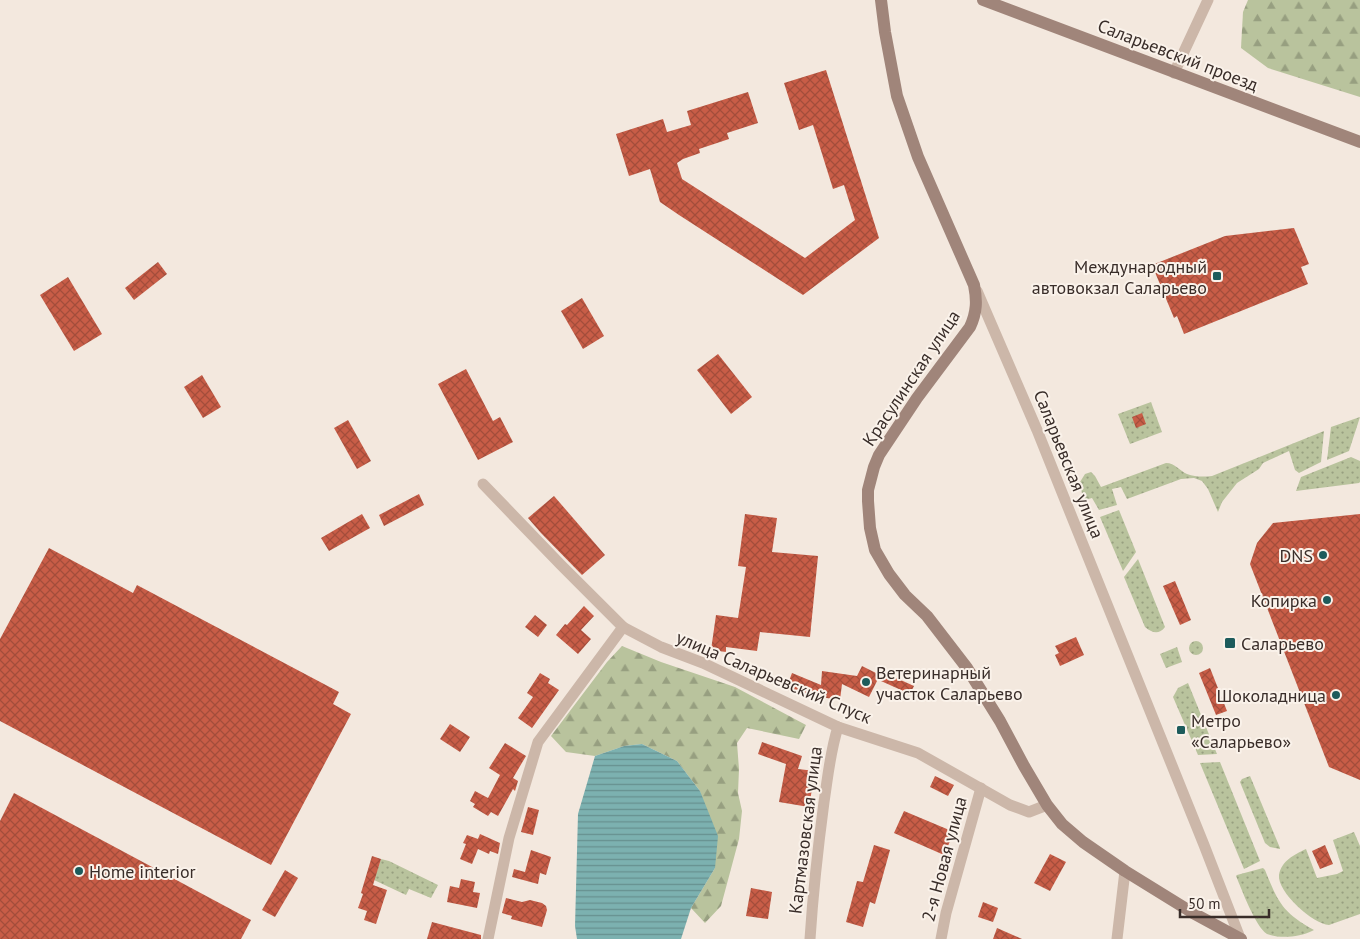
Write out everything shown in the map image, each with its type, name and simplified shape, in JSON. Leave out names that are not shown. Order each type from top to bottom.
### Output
[{"type":"street","name":"Саларьевская улица","points":[[881,0],[897,96],[918,157],[1058,482],[1240,939]]},
{"type":"street","name":"Саларьевский проезд","points":[[983,0],[1360,142]]},
{"type":"street","points":[[1174,73],[1208,0]]},
{"type":"street","name":"Красулинская улица","points":[[974,285],[977,299],[974,319],[970,327],[917,398],[879,455],[874,467],[868,490],[868,501],[870,528],[875,550],[905,596],[927,616],[967,668],[1000,721],[1047,805],[1062,824],[1083,842],[1125,871]]},
{"type":"street","name":"улица Саларьевский Спуск","points":[[483,484],[623,627],[661,647],[703,663],[838,727],[918,753],[1028,812],[1047,805]]},
{"type":"street","points":[[488,939],[509,838],[538,742],[623,627]]},
{"type":"street","name":"Картмазовская улица","points":[[810,939],[823,811],[832,746],[838,727]]},
{"type":"street","name":"2-я Новая улица","points":[[941,939],[946,913],[981,788]]},
{"type":"street","points":[[1117,939],[1125,871],[1240,939]]},
{"type":"green space","points":[[1248,0],[1360,0],[1360,97],[1268,68],[1241,48],[1243,12]]},
{"type":"green space","points":[[1151,402],[1162,432],[1130,444],[1118,414]]},
{"type":"green space","points":[[1360,417],[1349,451],[1327,460],[1331,427]]},
{"type":"green space","points":[[1324,431],[1321,462],[1299,473],[1295,470],[1289,451],[1263,463],[1259,469],[1237,483],[1222,502],[1218,512],[1208,489],[1202,481],[1194,478],[1181,479],[1127,499],[1121,487],[1112,489],[1117,505],[1099,510],[1092,498],[1085,500],[1082,494],[1080,482],[1085,474],[1091,472],[1101,487],[1166,463],[1172,464],[1190,475],[1200,477],[1212,476]]},
{"type":"green space","points":[[1351,457],[1360,461],[1359,483],[1296,491],[1301,477]]},
{"type":"green space","points":[[1119,510],[1136,552],[1123,571],[1100,517]]},
{"type":"green space","points":[[1138,559],[1165,627],[1158,632],[1150,631],[1145,627],[1124,577]]},
{"type":"green space","points":[[1196,641],[1201,643],[1203,648],[1201,653],[1196,655],[1191,653],[1189,648],[1191,643]]},
{"type":"green space","points":[[622,646],[661,662],[735,687],[806,725],[799,739],[747,728],[737,743],[738,793],[742,811],[739,839],[721,906],[705,923],[691,908],[715,868],[700,791],[677,761],[642,744],[624,746],[595,756],[566,752],[551,736],[607,662]]},
{"type":"green space","points":[[1177,647],[1182,662],[1166,668],[1160,654]]},
{"type":"green space","points":[[1188,683],[1217,754],[1198,755],[1173,697],[1178,688]]},
{"type":"green space","points":[[1220,762],[1260,861],[1244,869],[1200,763]]},
{"type":"green space","points":[[1250,776],[1280,849],[1270,847],[1265,843],[1240,782],[1242,779]]},
{"type":"green space","points":[[1354,832],[1360,846],[1360,914],[1329,925],[1322,923],[1297,906],[1284,890],[1279,875],[1283,865],[1289,859],[1306,849],[1317,878],[1343,871],[1333,840]]},
{"type":"green space","points":[[381,859],[389,861],[438,885],[431,898],[409,889],[406,895],[374,880]]},
{"type":"green space","points":[[1263,868],[1282,905],[1295,918],[1314,930],[1302,935],[1284,937],[1272,936],[1262,930],[1249,907],[1236,876]]},
{"type":"water","points":[[642,744],[677,761],[700,791],[718,836],[715,868],[691,908],[681,939],[577,939],[575,926],[578,814],[595,756],[624,746]]},
{"type":"building","points":[[826,70],[879,238],[803,295],[660,202],[650,169],[629,176],[616,134],[663,119],[667,132],[691,125],[687,111],[748,92],[758,123],[727,133],[729,139],[699,149],[700,153],[677,163],[682,179],[805,258],[855,220],[844,185],[833,189],[813,125],[799,130],[784,83]]},
{"type":"building","name":"Международный автовокзал Саларьево","points":[[1294,228],[1309,264],[1301,267],[1308,284],[1184,334],[1177,316],[1174,318],[1152,265],[1225,236]]},
{"type":"building","points":[[158,262],[167,274],[134,300],[125,288]]},
{"type":"building","points":[[68,277],[102,334],[74,351],[40,295]]},
{"type":"building","points":[[582,298],[604,336],[583,349],[561,311]]},
{"type":"building","points":[[718,354],[752,397],[731,414],[697,370]]},
{"type":"building","points":[[466,369],[493,421],[500,417],[513,442],[478,460],[438,384]]},
{"type":"building","points":[[202,375],[221,407],[203,418],[184,387]]},
{"type":"building","points":[[1142,413],[1146,424],[1136,428],[1132,417]]},
{"type":"building","points":[[348,420],[371,461],[357,469],[334,428]]},
{"type":"building","points":[[419,494],[424,505],[384,526],[379,515]]},
{"type":"building","points":[[554,496],[605,555],[582,575],[528,518]]},
{"type":"building","points":[[362,514],[370,528],[329,551],[321,538]]},
{"type":"building","points":[[745,514],[777,518],[772,552],[818,556],[810,637],[760,632],[757,651],[726,647],[726,652],[711,650],[716,615],[738,618],[746,567],[738,566]]},
{"type":"building","points":[[1360,514],[1360,780],[1329,767],[1250,564],[1257,543],[1273,523]]},
{"type":"building","points":[[49,548],[133,593],[137,585],[339,692],[333,704],[351,714],[271,865],[0,721],[0,639]]},
{"type":"building","points":[[1175,581],[1191,620],[1180,625],[1163,586]]},
{"type":"building","points":[[584,606],[594,616],[581,630],[591,639],[578,654],[556,635]]},
{"type":"building","points":[[535,615],[547,625],[538,637],[525,627]]},
{"type":"building","points":[[1076,637],[1084,655],[1060,666],[1055,655],[1059,653],[1055,646]]},
{"type":"building","points":[[862,666],[880,675],[869,697],[842,684],[840,700],[807,695],[806,698],[786,689],[792,673],[821,685],[822,671],[857,676]]},
{"type":"building","points":[[1210,668],[1227,711],[1216,715],[1199,673]]},
{"type":"building","points":[[540,673],[550,679],[548,683],[559,690],[532,728],[518,718],[533,697],[527,693]]},
{"type":"building","points":[[885,673],[914,686],[910,694],[881,681]]},
{"type":"building","points":[[450,724],[470,737],[460,752],[440,739]]},
{"type":"building","points":[[762,742],[802,756],[798,769],[815,771],[809,807],[779,802],[786,764],[758,754]]},
{"type":"building","points":[[505,743],[526,756],[513,778],[518,781],[515,791],[513,789],[498,816],[491,812],[488,816],[473,807],[475,804],[470,801],[475,791],[488,798],[500,775],[489,768]]},
{"type":"building","points":[[935,776],[954,785],[948,796],[930,787]]},
{"type":"building","name":"Home interior","points":[[14,793],[251,920],[241,939],[0,939],[0,821]]},
{"type":"building","points":[[528,807],[539,810],[533,835],[521,832]]},
{"type":"building","points":[[904,811],[954,832],[944,855],[894,833]]},
{"type":"building","points":[[480,834],[500,843],[498,854],[490,851],[489,854],[478,849],[472,864],[460,859],[466,844],[463,843],[467,835],[478,839]]},
{"type":"building","points":[[874,845],[890,850],[875,904],[870,902],[863,927],[846,922],[857,881],[863,882]]},
{"type":"building","points":[[1325,845],[1333,864],[1320,869],[1312,851]]},
{"type":"building","points":[[531,850],[551,857],[546,875],[540,873],[538,884],[512,877],[514,869],[525,872]]},
{"type":"building","points":[[1050,854],[1066,862],[1050,891],[1034,883]]},
{"type":"building","points":[[372,856],[381,859],[373,885],[387,890],[376,924],[364,920],[367,911],[358,908]]},
{"type":"building","points":[[285,870],[298,878],[275,917],[262,910]]},
{"type":"building","points":[[461,879],[475,882],[473,892],[480,893],[477,908],[447,902],[450,886],[459,888]]},
{"type":"building","points":[[751,888],[772,892],[768,919],[746,916]]},
{"type":"building","points":[[506,898],[522,902],[530,900],[546,906],[547,910],[542,927],[511,919],[512,916],[502,913]]},
{"type":"building","points":[[983,902],[998,908],[993,922],[978,917]]},
{"type":"building","points":[[432,922],[481,935],[481,939],[427,939]]},
{"type":"building","points":[[997,928],[1022,939],[993,939]]},
{"type":"place","name":"Международный автовокзал Саларьево","points":[[1217,276]]},
{"type":"place","name":"DNS","points":[[1323,555]]},
{"type":"place","name":"Копирка","points":[[1327,600]]},
{"type":"place","name":"Саларьево","points":[[1230,643]]},
{"type":"place","name":"Ветеринарный участок Саларьево","points":[[866,682]]},
{"type":"place","name":"Шоколадница","points":[[1336,695]]},
{"type":"place","name":"Метро «Саларьево»","points":[[1181,730]]},
{"type":"place","name":"Home interior","points":[[79,871]]}]
